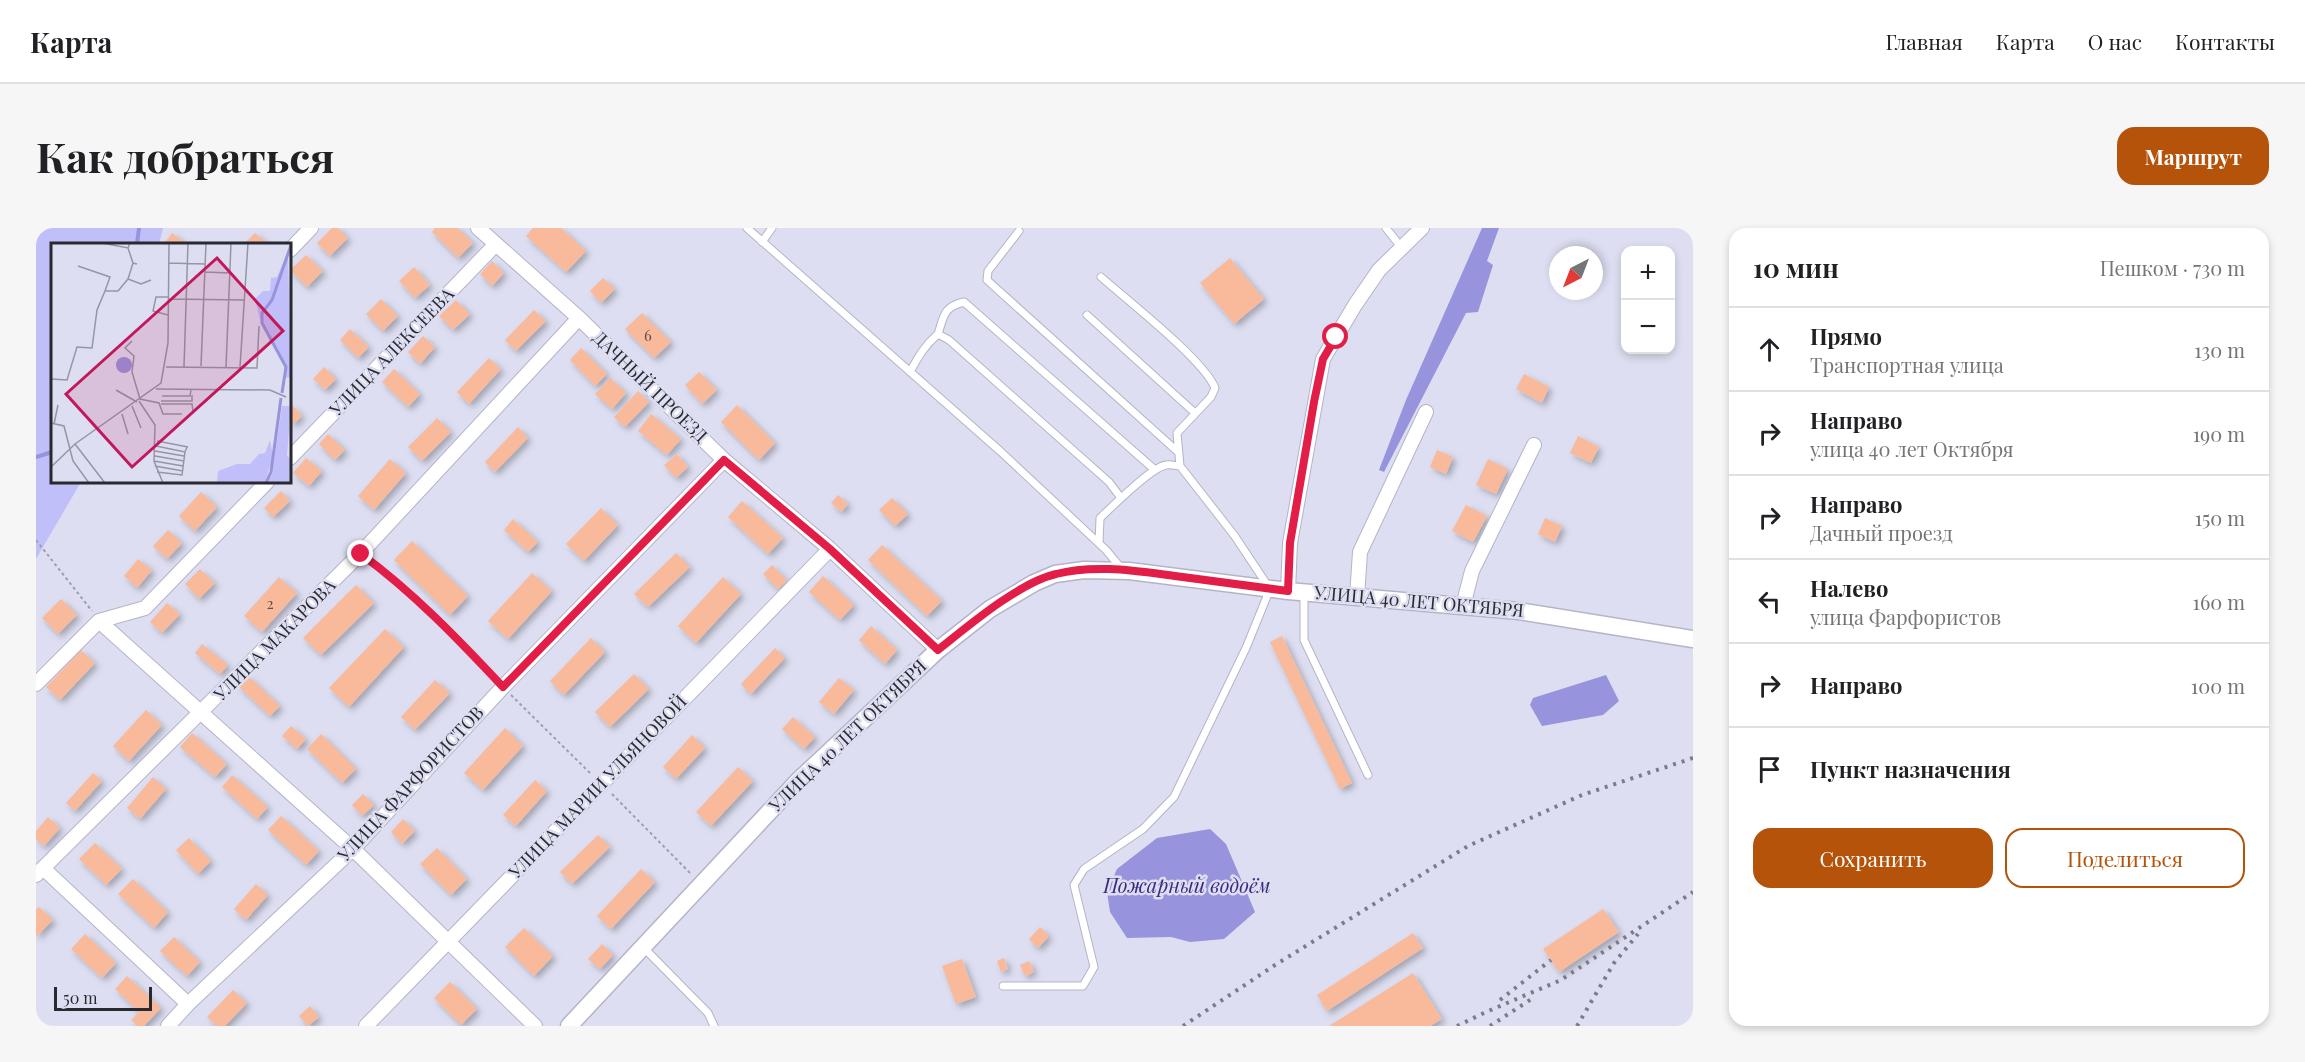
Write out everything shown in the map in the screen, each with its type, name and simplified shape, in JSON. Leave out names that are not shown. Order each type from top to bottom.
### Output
[{"type":"street","points":[[291,249],[311,228]]},
{"type":"street","name":"ДАЧНЫЙ ПРОЕЗД","points":[[478,228],[579,318],[724,460],[830,549],[938,650]]},
{"type":"street","points":[[1296,591],[1290,543],[1323,359],[1379,270],[1422,228]]},
{"type":"street","name":"УЛИЦА АЛЕКСЕЕВА","points":[[291,457],[495,245]]},
{"type":"street","name":"УЛИЦА МАКАРОВА","points":[[40,872],[361,554],[579,318]]},
{"type":"street","points":[[1357,597],[1360,552],[1426,412]]},
{"type":"street","points":[[1462,606],[1472,571],[1534,445]]},
{"type":"street","name":"УЛИЦА ФАРФОРИСТОВ","points":[[168,1026],[188,1004],[353,849],[503,687],[724,460]]},
{"type":"street","points":[[36,684],[99,621],[145,608],[266,483]]},
{"type":"street","name":"УЛИЦА МАРИИ УЛЬЯНОВОЙ","points":[[366,1026],[830,549]]},
{"type":"street","name":"УЛИЦА 40 ЛЕТ ОКТЯБРЯ","points":[[569,1026],[798,780],[938,650],[990,609],[1034,583],[1055,574],[1084,570],[1122,570],[1270,589],[1519,611],[1693,639]]},
{"type":"street","points":[[99,621],[353,849],[535,1026]]},
{"type":"street","points":[[40,872],[188,1004]]},
{"type":"lane","points":[[747,228],[1000,451],[1099,543],[1122,570]]},
{"type":"lane","points":[[762,242],[772,228]]},
{"type":"lane","points":[[1386,228],[1401,247]]},
{"type":"lane","points":[[1019,231],[995,261],[988,272],[987,279],[1178,452]]},
{"type":"lane","points":[[1003,986],[1083,986],[1094,967],[1074,885],[1084,869],[1143,829],[1174,797],[1246,648],[1270,589],[1234,535],[1180,466],[1177,433],[1211,397],[1215,388],[1212,381],[1189,355],[1101,277]]},
{"type":"lane","points":[[910,372],[920,353],[938,334],[945,312],[952,304],[964,302],[1155,470]]},
{"type":"lane","points":[[1087,315],[1195,413]]},
{"type":"lane","points":[[938,334],[949,340],[1109,482],[1121,498]]},
{"type":"lane","points":[[1099,543],[1100,518],[1121,498],[1155,470],[1167,465],[1180,466]]},
{"type":"lane","points":[[1296,591],[1304,640],[1368,775]]},
{"type":"lane","points":[[643,947],[708,1013],[714,1026]]},
{"type":"path","points":[[36,540],[99,621]]},
{"type":"path","points":[[361,554],[390,575],[463,644],[546,731],[701,885]]},
{"type":"shaded area","points":[[36,228],[163,228],[159,243],[51,243],[51,483],[80,483],[36,559]]},
{"type":"water","points":[[1482,228],[1499,228],[1487,261],[1493,265],[1478,312],[1466,313],[1384,472],[1379,470],[1406,400]]},
{"type":"water","points":[[1606,675],[1619,701],[1603,715],[1542,726],[1530,705],[1533,698]]},
{"type":"water","name":"Пожарный водоём","points":[[1210,829],[1226,844],[1255,912],[1224,939],[1190,942],[1171,937],[1127,938],[1110,912],[1107,892],[1117,869],[1157,838]]},
{"type":"building","points":[[332,228],[338,228],[348,238],[330,256],[317,243]]},
{"type":"building","points":[[435,228],[458,228],[473,243],[458,258],[432,232]]},
{"type":"building","points":[[533,228],[561,228],[586,251],[566,272],[526,236]]},
{"type":"building","points":[[172,233],[186,243],[165,243]]},
{"type":"building","points":[[255,233],[267,243],[245,243]]},
{"type":"building","points":[[306,255],[323,271],[307,287],[291,269]]},
{"type":"building","points":[[1230,258],[1264,299],[1234,324],[1200,283]]},
{"type":"building","points":[[492,261],[504,273],[492,286],[480,274]]},
{"type":"building","points":[[414,267],[430,285],[415,298],[399,281]]},
{"type":"building","points":[[603,278],[615,289],[601,303],[590,291]]},
{"type":"building","points":[[381,299],[398,316],[383,331],[366,314]]},
{"type":"building","points":[[456,300],[470,314],[453,330],[439,316]]},
{"type":"building","points":[[534,310],[546,321],[516,351],[505,340]]},
{"type":"building","points":[[642,313],[671,342],[654,358],[625,329]]},
{"type":"building","points":[[350,329],[369,347],[358,358],[340,340]]},
{"type":"building","points":[[423,336],[435,347],[420,364],[408,352]]},
{"type":"building","points":[[581,348],[607,374],[595,386],[570,360]]},
{"type":"building","points":[[489,358],[501,369],[469,404],[457,392]]},
{"type":"building","points":[[324,367],[336,379],[325,390],[313,379]]},
{"type":"building","points":[[394,369],[420,394],[408,407],[382,382]]},
{"type":"building","points":[[699,372],[717,390],[702,404],[685,385]]},
{"type":"building","points":[[1524,374],[1549,387],[1542,403],[1516,389]]},
{"type":"building","points":[[610,378],[626,393],[612,409],[595,394]]},
{"type":"building","points":[[638,391],[649,402],[625,427],[614,417]]},
{"type":"building","points":[[291,404],[302,416],[293,424],[291,422]]},
{"type":"building","points":[[737,405],[775,443],[759,460],[721,422]]},
{"type":"building","points":[[651,414],[681,439],[667,455],[638,431]]},
{"type":"building","points":[[437,418],[451,432],[422,461],[408,447]]},
{"type":"building","points":[[518,427],[528,438],[495,472],[485,462]]},
{"type":"building","points":[[328,434],[345,450],[335,460],[319,444]]},
{"type":"building","points":[[1578,436],[1599,447],[1591,463],[1570,453]]},
{"type":"building","points":[[1437,450],[1453,457],[1446,474],[1430,467]]},
{"type":"building","points":[[677,454],[688,467],[676,478],[664,465]]},
{"type":"building","points":[[306,458],[322,471],[309,486],[293,473]]},
{"type":"building","points":[[390,459],[406,473],[374,510],[358,496]]},
{"type":"building","points":[[1488,459],[1508,469],[1496,494],[1476,485]]},
{"type":"building","points":[[281,491],[290,501],[273,517],[264,508]]},
{"type":"building","points":[[201,492],[217,507],[195,531],[179,516]]},
{"type":"building","points":[[838,495],[848,504],[841,512],[831,503]]},
{"type":"building","points":[[892,498],[908,514],[895,526],[879,510]]},
{"type":"building","points":[[742,501],[783,538],[768,554],[728,517]]},
{"type":"building","points":[[1466,505],[1487,516],[1473,542],[1452,531]]},
{"type":"building","points":[[601,508],[618,525],[584,561],[566,544]]},
{"type":"building","points":[[1545,518],[1562,526],[1555,542],[1538,534]]},
{"type":"building","points":[[513,519],[538,542],[528,552],[504,530]]},
{"type":"building","points":[[168,530],[182,543],[167,559],[153,546]]},
{"type":"building","points":[[412,541],[468,596],[450,615],[394,560]]},
{"type":"building","points":[[882,545],[942,601],[927,616],[868,560]]},
{"type":"building","points":[[676,553],[690,567],[648,607],[634,594]]},
{"type":"building","points":[[138,559],[152,570],[137,588],[124,576]]},
{"type":"building","points":[[772,565],[787,581],[778,589],[763,574]]},
{"type":"building","points":[[200,569],[215,583],[199,599],[185,584]]},
{"type":"building","points":[[532,573],[552,591],[508,639],[488,621]]},
{"type":"building","points":[[823,576],[854,605],[840,620],[809,592]]},
{"type":"building","points":[[279,577],[297,593],[262,632],[244,616]]},
{"type":"building","points":[[723,577],[741,594],[696,643],[678,626]]},
{"type":"building","points":[[356,585],[374,603],[321,655],[303,638]]},
{"type":"building","points":[[61,599],[77,615],[58,634],[42,618]]},
{"type":"building","points":[[167,603],[180,614],[162,633],[150,622]]},
{"type":"building","points":[[871,626],[897,650],[885,664],[859,640]]},
{"type":"building","points":[[385,629],[404,647],[349,707],[329,688]]},
{"type":"building","points":[[1282,636],[1352,783],[1340,789],[1270,642]]},
{"type":"building","points":[[591,638],[605,652],[564,695],[550,681]]},
{"type":"building","points":[[202,644],[228,665],[220,674],[195,653]]},
{"type":"building","points":[[775,648],[785,658],[751,694],[741,684]]},
{"type":"building","points":[[81,650],[95,663],[60,700],[46,687]]},
{"type":"building","points":[[634,674],[649,689],[610,727],[595,712]]},
{"type":"building","points":[[248,676],[280,706],[270,716],[238,686]]},
{"type":"building","points":[[839,678],[854,690],[834,714],[819,702]]},
{"type":"building","points":[[435,680],[450,693],[415,730],[401,717]]},
{"type":"building","points":[[146,710],[162,725],[129,761],[113,746]]},
{"type":"building","points":[[793,717],[815,737],[804,749],[782,729]]},
{"type":"building","points":[[291,726],[306,739],[297,749],[282,736]]},
{"type":"building","points":[[505,728],[523,746],[483,790],[464,773]]},
{"type":"building","points":[[192,733],[227,764],[215,777],[180,747]]},
{"type":"building","points":[[321,734],[356,769],[342,783],[307,749]]},
{"type":"building","points":[[692,735],[705,748],[676,779],[663,767]]},
{"type":"building","points":[[738,767],[753,781],[711,826],[696,812]]},
{"type":"building","points":[[93,773],[102,781],[75,811],[66,803]]},
{"type":"building","points":[[232,775],[268,807],[257,819],[222,787]]},
{"type":"building","points":[[153,777],[166,789],[140,819],[127,808]]},
{"type":"building","points":[[535,780],[547,791],[516,826],[503,815]]},
{"type":"building","points":[[363,794],[374,805],[362,816],[352,805]]},
{"type":"building","points":[[281,816],[319,851],[306,865],[268,830]]},
{"type":"building","points":[[48,817],[60,828],[44,846],[36,839],[36,831]]},
{"type":"building","points":[[403,819],[415,831],[402,844],[391,832]]},
{"type":"building","points":[[598,835],[610,847],[572,884],[560,872]]},
{"type":"building","points":[[189,838],[211,861],[198,874],[176,850]]},
{"type":"building","points":[[95,843],[122,869],[106,885],[79,859]]},
{"type":"building","points":[[437,848],[467,879],[451,895],[420,864]]},
{"type":"building","points":[[641,869],[655,882],[611,929],[597,916]]},
{"type":"building","points":[[133,879],[168,912],[154,928],[118,894]]},
{"type":"building","points":[[256,884],[268,895],[246,920],[234,909]]},
{"type":"building","points":[[39,907],[53,920],[36,937],[36,909]]},
{"type":"building","points":[[1603,909],[1619,932],[1559,972],[1543,949]]},
{"type":"building","points":[[1040,927],[1049,936],[1038,948],[1029,939]]},
{"type":"building","points":[[524,928],[553,956],[534,976],[505,947]]},
{"type":"building","points":[[1413,933],[1423,948],[1327,1011],[1317,995]]},
{"type":"building","points":[[85,934],[116,963],[102,978],[71,949]]},
{"type":"building","points":[[174,937],[200,962],[187,976],[160,951]]},
{"type":"building","points":[[602,944],[613,955],[600,969],[588,959]]},
{"type":"building","points":[[1004,958],[1008,969],[1001,972],[997,961]]},
{"type":"building","points":[[962,959],[976,997],[956,1004],[942,966]]},
{"type":"building","points":[[1029,961],[1034,972],[1025,976],[1020,965]]},
{"type":"building","points":[[1413,973],[1442,1019],[1430,1026],[1329,1026]]},
{"type":"building","points":[[127,976],[161,1008],[144,1026],[138,1026],[131,1020],[139,1012],[115,989]]},
{"type":"building","points":[[450,982],[477,1009],[461,1025],[434,998]]},
{"type":"building","points":[[233,990],[247,1003],[225,1026],[217,1026],[207,1017]]},
{"type":"building","points":[[310,1006],[319,1017],[308,1026],[299,1016]]},
{"type":"waterway","points":[[137,243],[139,228]]},
{"type":"waterway","points":[[36,457],[51,452]]},
{"type":"railway","points":[[1183,1026],[1275,965],[1468,846],[1582,795],[1693,758]]},
{"type":"railway","points":[[1457,1026],[1561,980],[1693,892]]},
{"type":"railway","points":[[1577,1026],[1614,963],[1638,934]]},
{"type":"railway","points":[[1500,1000],[1551,960]]},
{"type":"railway","points":[[1490,1026],[1533,998]]},
{"type":"route","points":[[361,554],[390,575],[463,644],[503,687],[724,460],[830,549],[938,650],[990,609],[1034,583],[1055,574],[1084,570],[1129,571],[1288,591],[1290,543],[1314,402],[1323,359],[1336,337]]}]
